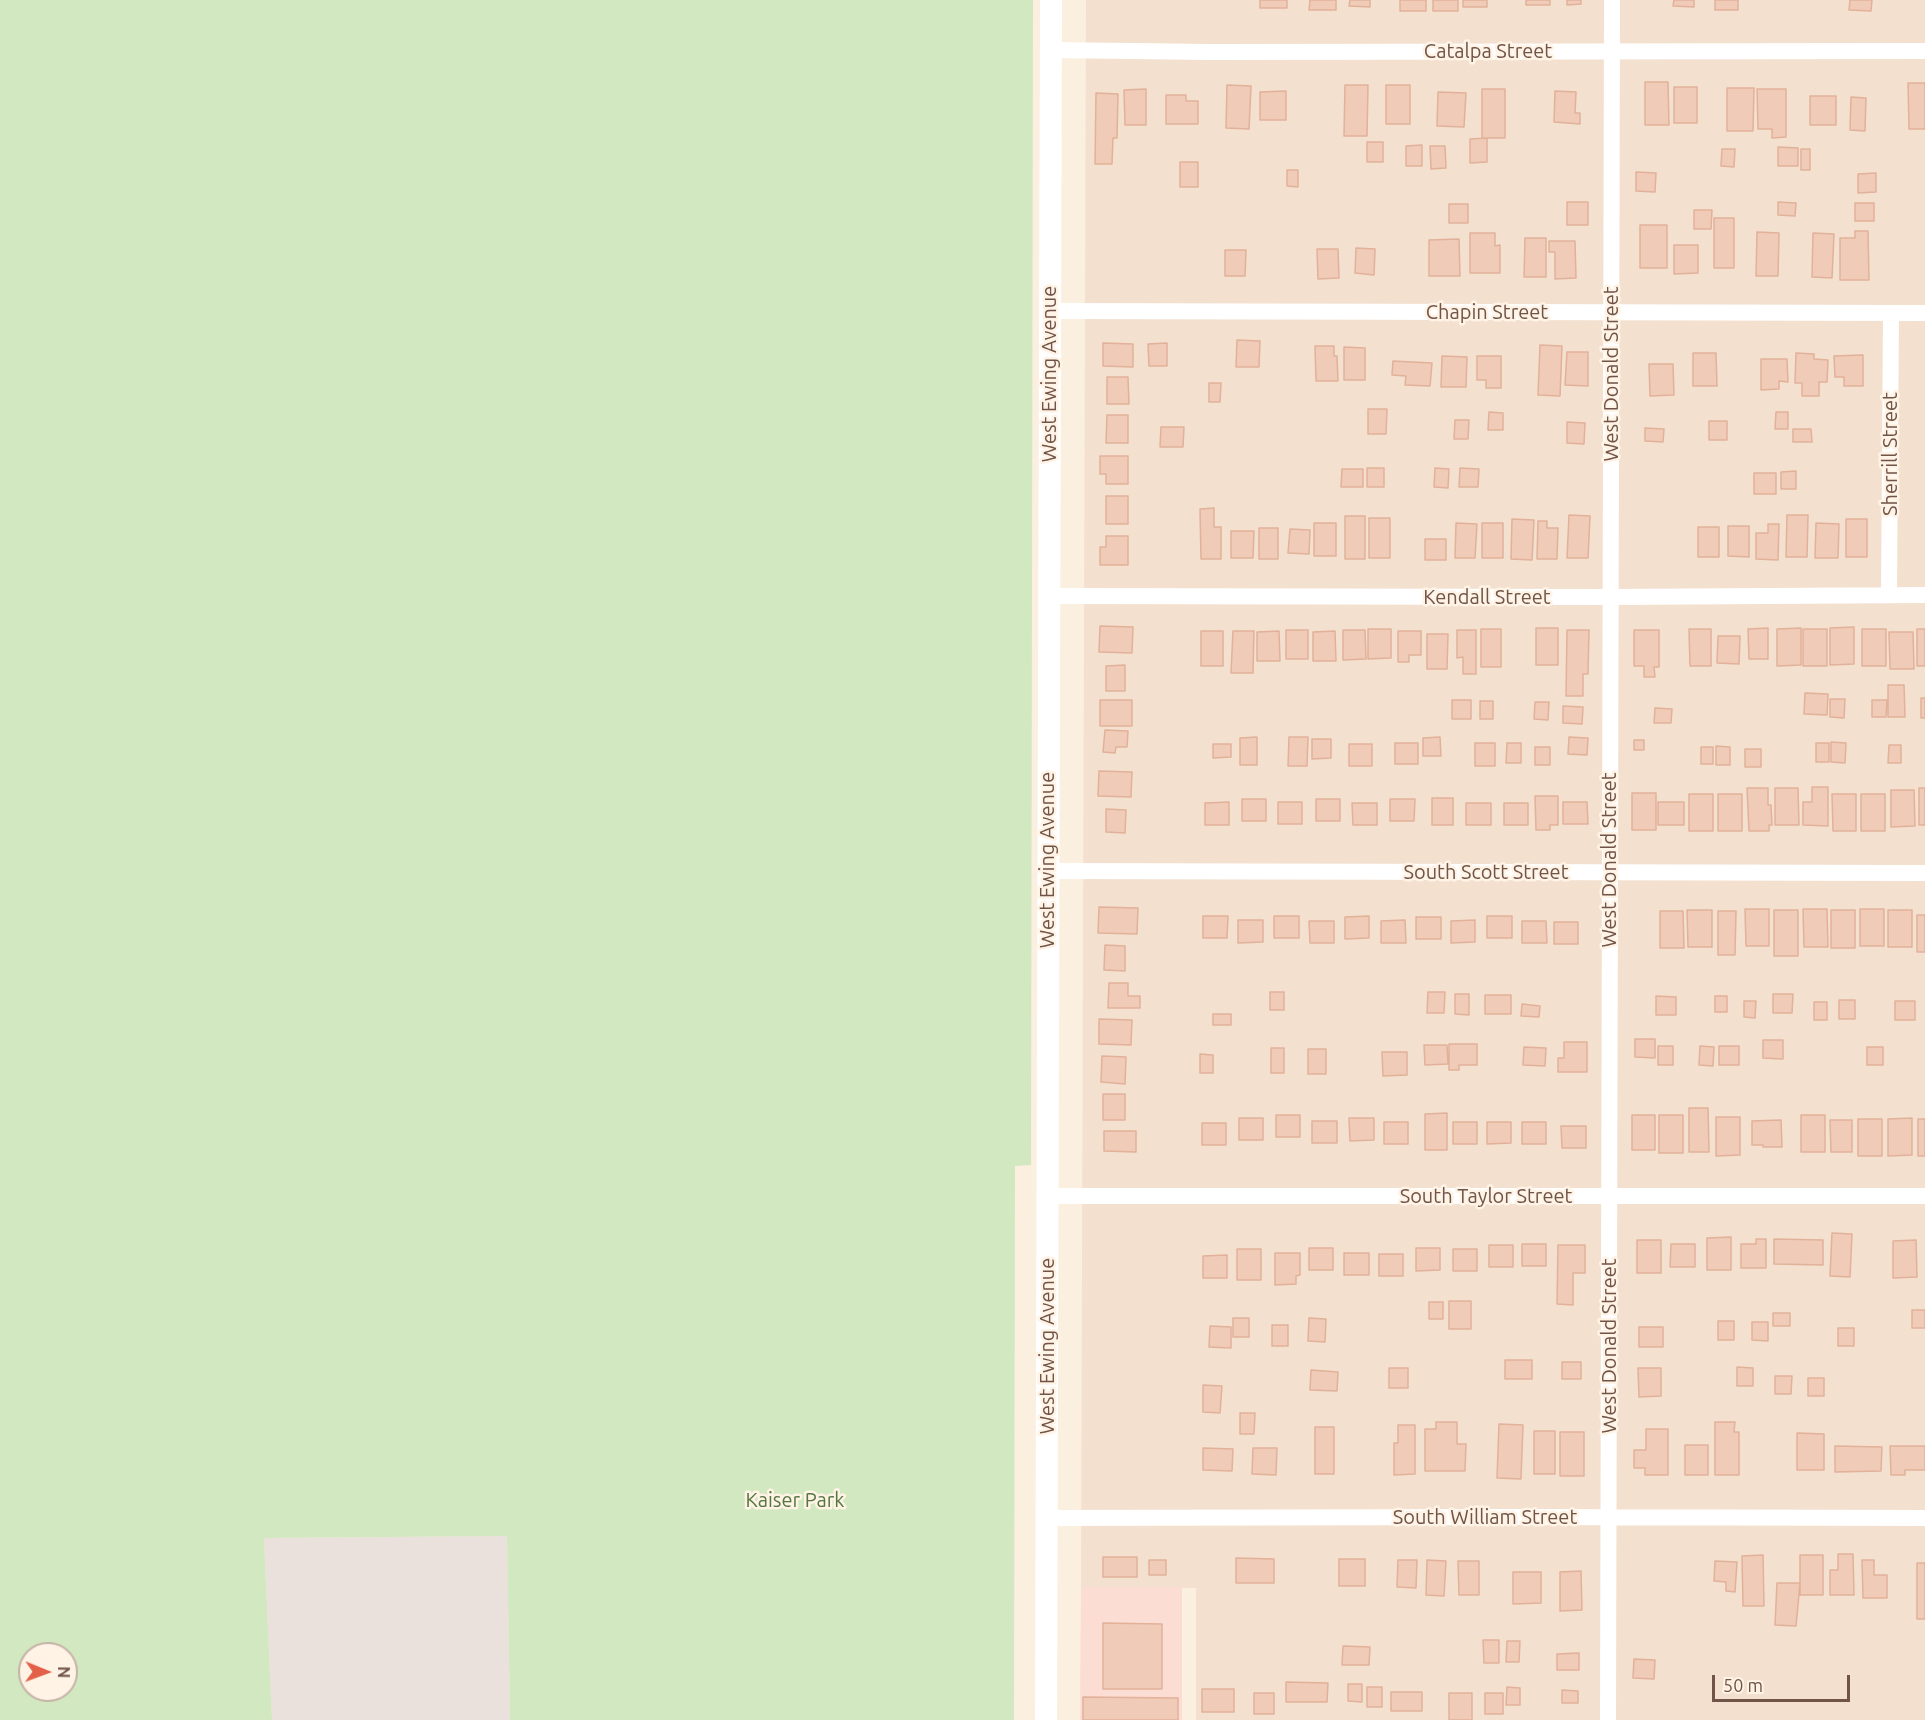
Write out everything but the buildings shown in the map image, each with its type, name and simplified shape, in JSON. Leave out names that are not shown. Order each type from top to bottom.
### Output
[{"type":"street","name":"West Ewing Avenue","points":[[1046,1720],[1051,0]]},
{"type":"street","name":"West Donald Street","points":[[1608,1720],[1612,0]]},
{"type":"street","name":"Catalpa Street","points":[[1051,50],[1199,52],[1925,51]]},
{"type":"street","name":"Chapin Street","points":[[1049,311],[1925,313]]},
{"type":"street","name":"Sherrill Street","points":[[1889,595],[1891,313]]},
{"type":"street","name":"Kendall Street","points":[[1048,596],[1925,596]]},
{"type":"street","name":"South Scott Street","points":[[1047,871],[1925,873]]},
{"type":"street","name":"South Taylor Street","points":[[1047,1196],[1925,1196]]},
{"type":"street","name":"South William Street","points":[[1046,1518],[1925,1518]]},
{"type":"shaded area","points":[[1086,0],[1925,0],[1925,1720],[1196,1720],[1196,1588],[1081,1587]]},
{"type":"shaded area","points":[[507,1536],[510,1720],[272,1720],[264,1538]]},
{"type":"shaded area","points":[[1081,1587],[1182,1587],[1182,1720],[1080,1720]]},
{"type":"green space","name":"Kaiser Park","points":[[0,0],[1033,0],[1031,1165],[1015,1166],[1014,1720],[510,1720],[507,1536],[264,1538],[272,1720],[0,1720]]}]
